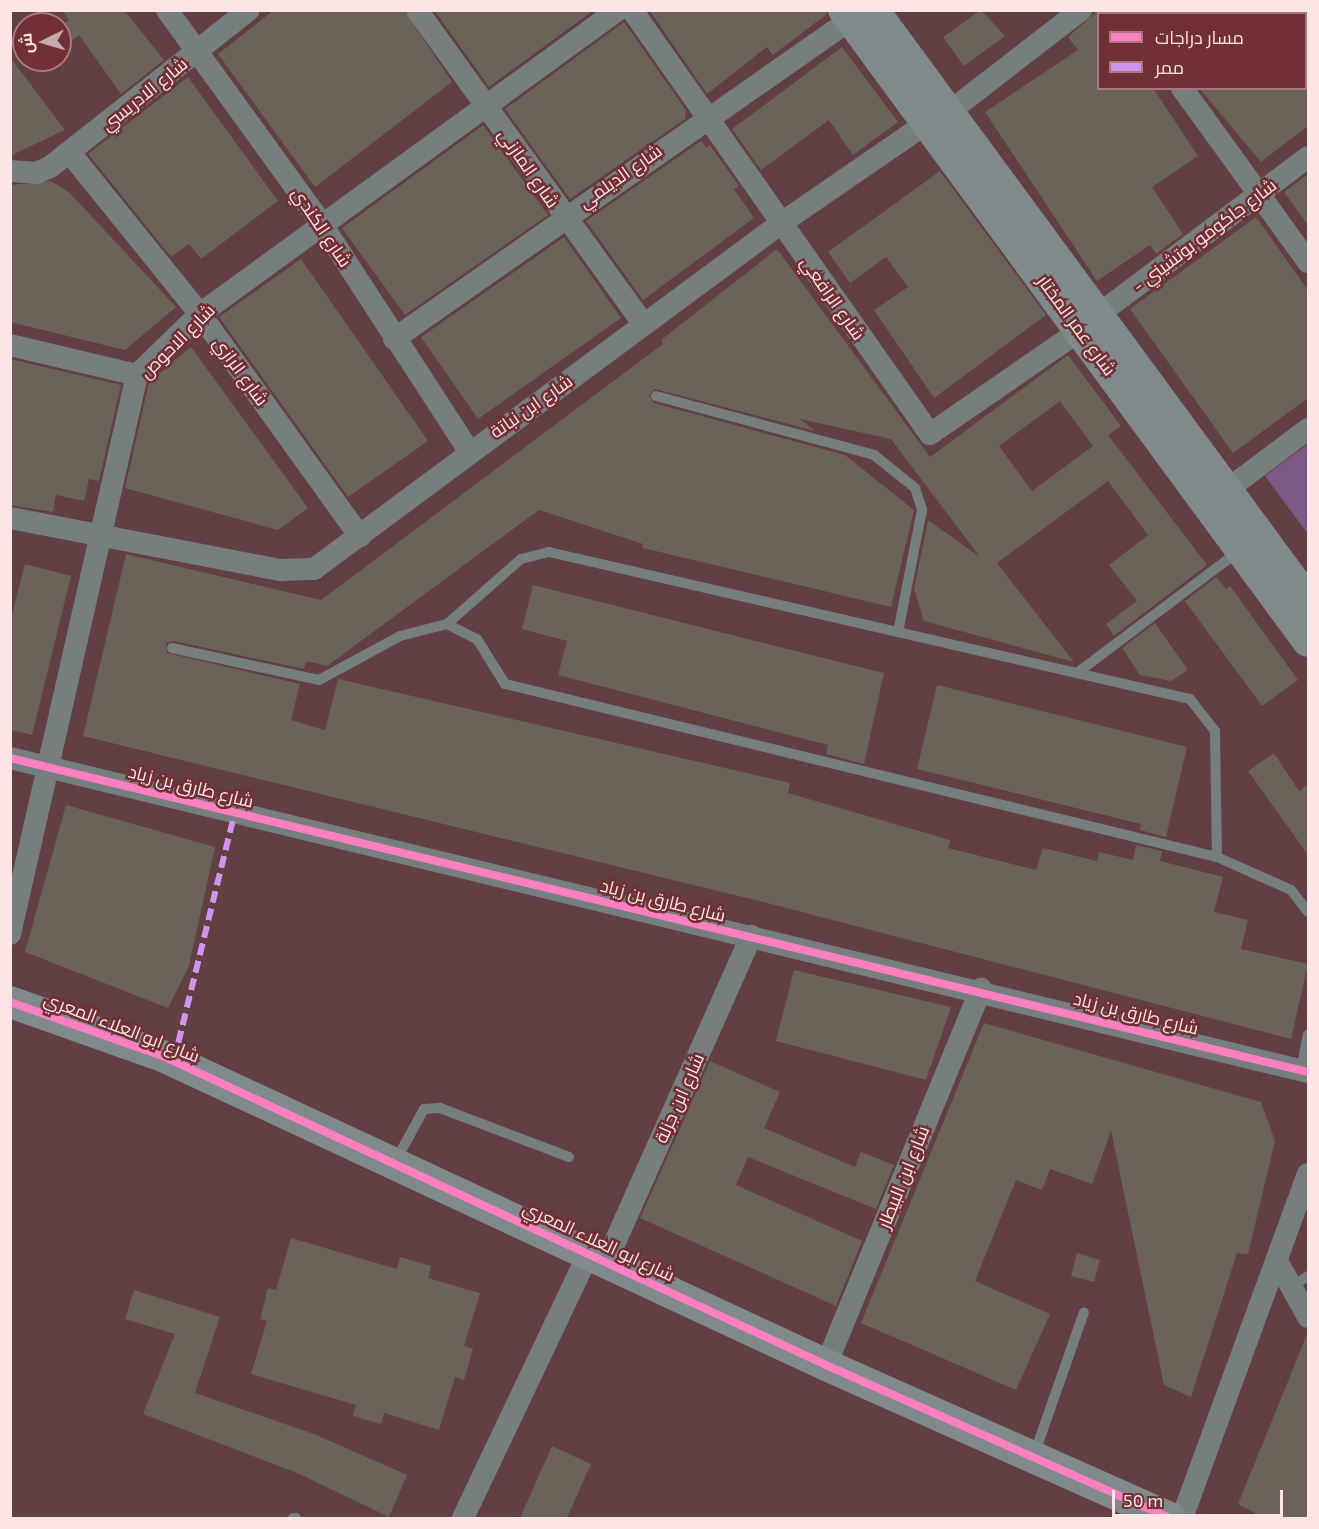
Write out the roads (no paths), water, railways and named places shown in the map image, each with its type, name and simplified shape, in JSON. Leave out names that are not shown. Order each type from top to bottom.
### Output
[{"type":"street","name":"شارع الكندي","points":[[167,10],[321,223],[394,339],[469,451]]},
{"type":"street","name":"شارع الادريسي","points":[[10,171],[36,173],[70,153],[249,10]]},
{"type":"street","name":"شارع المازني","points":[[417,10],[644,325]]},
{"type":"street","name":"شارع الاحوص","points":[[10,934],[138,375],[200,314],[321,223],[488,110],[618,10]]},
{"type":"street","name":"شارع الرافعي","points":[[632,10],[780,224],[930,434],[1090,322]]},
{"type":"street","name":"شارع ابن نباتة","points":[[10,518],[300,571],[314,569],[360,537],[469,451],[780,224],[938,117],[1082,10]]},
{"type":"street","name":"شارع الديلمي","points":[[394,339],[706,116],[856,14]]},
{"type":"street","name":"شارع عمر المختار","points":[[856,14],[938,117],[1218,496],[1308,601]]},
{"type":"street","points":[[1183,90],[1308,262]]},
{"type":"street","name":"شارع الرازي","points":[[70,153],[200,314],[360,537]]},
{"type":"street","name":"- شارع جاكومو بوتشيني","points":[[1090,322],[1308,157]]},
{"type":"street","points":[[10,345],[138,375]]},
{"type":"street","points":[[1218,496],[1308,429]]},
{"type":"street","name":"شارع عمر المختار","points":[[1218,496],[1241,549],[1308,641]]},
{"type":"street","name":"شارع طارق بن زياد","points":[[10,758],[981,989],[1305,1071]]},
{"type":"street","name":"شارع ابن جزلة","points":[[463,1518],[598,1256],[751,936]]},
{"type":"street","name":"شارع ابن البيطار","points":[[826,1365],[981,989]]},
{"type":"street","name":"شارع ابو العلاء المعري","points":[[10,1002],[165,1057],[598,1256],[826,1365],[1170,1518]]},
{"type":"street","points":[[1182,1518],[1308,1174]]},
{"type":"street","points":[[1277,1260],[1300,1281],[1308,1317]]},
{"type":"lane","points":[[656,396],[874,455],[915,488],[922,510],[898,632]]},
{"type":"lane","points":[[1077,673],[1241,549]]},
{"type":"lane","points":[[172,648],[319,680],[400,636],[447,624],[521,560],[549,552],[1190,699],[1203,710],[1215,731],[1217,857]]},
{"type":"lane","points":[[447,624],[477,639],[505,684],[1217,857],[1291,890],[1308,912]]},
{"type":"lane","points":[[1305,1071],[1308,1035]]},
{"type":"lane","points":[[395,1162],[424,1108],[440,1108],[569,1157]]},
{"type":"lane","points":[[1033,1458],[1084,1312]]}]
